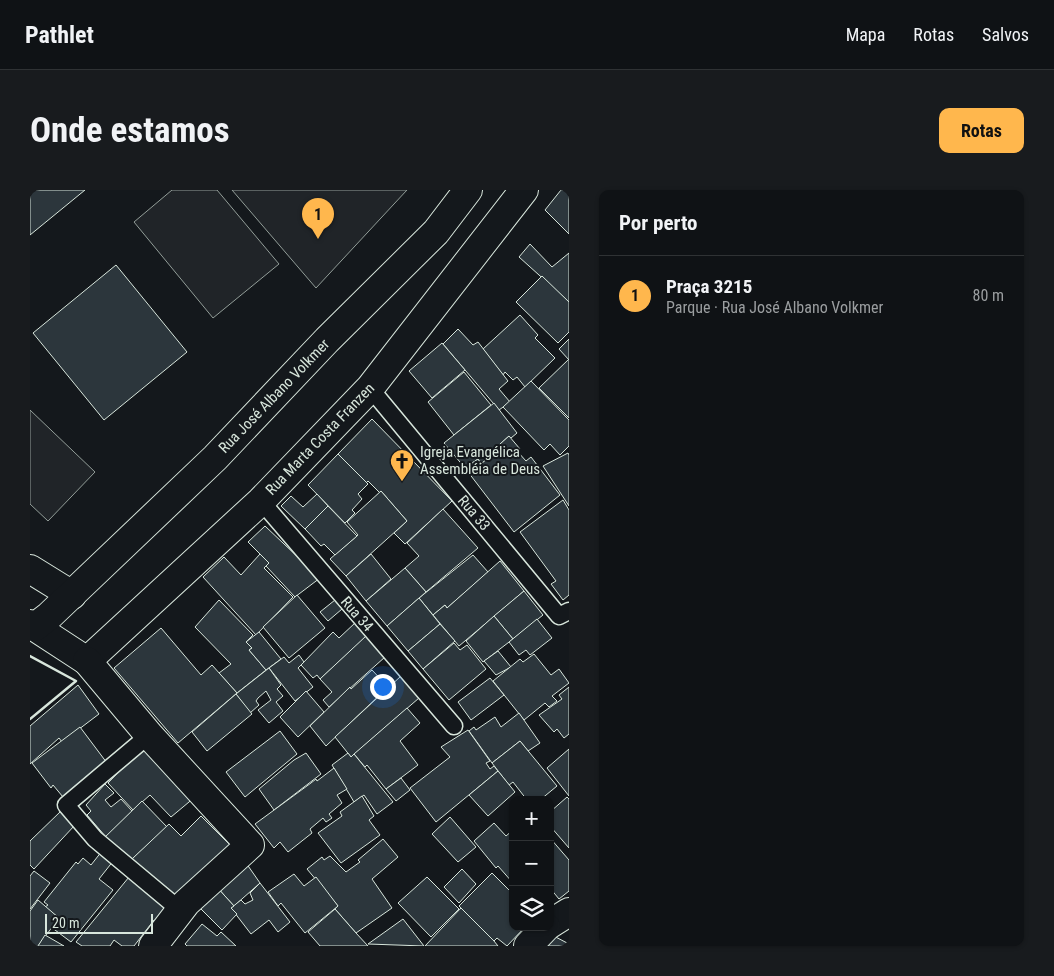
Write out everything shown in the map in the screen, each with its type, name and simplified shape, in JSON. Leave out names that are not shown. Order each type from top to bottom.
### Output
[{"type":"street","name":"Rua José Albano Volkmer","points":[[32,626],[72,595],[215,458],[327,340],[436,232],[468,190]]},
{"type":"street","name":"Rua Marta Costa Franzen","points":[[87,661],[261,501],[370,388],[524,190]]},
{"type":"street","points":[[30,569],[72,595]]},
{"type":"street","points":[[32,626],[87,661],[149,735],[250,845],[180,910],[153,946]]},
{"type":"street","points":[[554,921],[569,912]]},
{"type":"street","points":[[528,946],[542,931]]},
{"type":"lane","name":"Rua 33","points":[[370,388],[564,613]]},
{"type":"lane","name":"Rua 34","points":[[261,501],[454,726]]},
{"type":"lane","points":[[149,735],[66,805],[95,839],[180,910]]},
{"type":"shaded area","points":[[172,190],[217,190],[279,264],[213,318],[134,222]]},
{"type":"shaded area","points":[[232,190],[407,190],[316,288]]},
{"type":"shaded area","points":[[30,410],[95,472],[48,521],[30,504]]},
{"type":"building","points":[[30,190],[85,190],[30,235]]},
{"type":"building","points":[[561,190],[569,190],[569,234],[545,210]]},
{"type":"building","points":[[530,244],[552,267],[569,253],[569,302],[519,257]]},
{"type":"building","points":[[116,265],[187,352],[104,420],[33,333]]},
{"type":"building","points":[[542,276],[569,302],[569,332],[558,343],[516,302]]},
{"type":"building","points":[[520,315],[538,335],[535,338],[555,358],[525,387],[517,377],[513,380],[505,372],[503,375],[483,349]]},
{"type":"building","points":[[458,329],[473,345],[478,342],[508,381],[499,389],[510,402],[499,410],[443,344]]},
{"type":"building","points":[[569,339],[569,360],[559,349]]},
{"type":"building","points":[[442,343],[465,370],[432,398],[409,371]]},
{"type":"building","points":[[569,359],[569,418],[539,388]]},
{"type":"building","points":[[464,372],[491,405],[454,435],[428,402]]},
{"type":"building","points":[[531,381],[569,420],[569,446],[560,455],[550,444],[544,450],[503,407]]},
{"type":"building","points":[[494,403],[517,433],[511,438],[509,436],[500,444],[501,447],[481,464],[478,459],[465,468],[444,443]]},
{"type":"building","name":"Igreja Evangélica Assembléia de Deus","points":[[372,419],[452,501],[405,544],[394,533],[407,521],[381,491],[380,493],[368,481],[366,483],[338,454]]},
{"type":"building","points":[[509,436],[520,449],[517,451],[526,461],[531,457],[560,495],[514,532],[465,468],[478,459],[481,464],[501,447],[500,444]]},
{"type":"building","points":[[568,453],[569,455],[569,506],[543,466]]},
{"type":"building","points":[[338,454],[368,484],[358,494],[362,499],[352,510],[355,513],[345,523],[308,485]]},
{"type":"building","points":[[381,491],[407,521],[346,576],[330,559],[358,535],[347,522]]},
{"type":"building","points":[[317,494],[328,506],[305,529],[281,506],[291,496],[303,507]]},
{"type":"building","points":[[563,500],[569,510],[569,595],[563,600],[551,584],[556,581],[520,532]]},
{"type":"building","points":[[328,506],[357,536],[335,555],[324,544],[321,546],[305,529]]},
{"type":"building","points":[[443,509],[478,548],[426,592],[405,568],[419,556],[407,543]]},
{"type":"building","points":[[265,526],[320,578],[295,597],[266,566],[269,563],[248,542]]},
{"type":"building","points":[[260,554],[269,563],[264,568],[293,597],[256,635],[203,577],[224,557],[241,575]]},
{"type":"building","points":[[371,554],[391,579],[366,601],[346,576]]},
{"type":"building","points":[[473,555],[488,572],[447,608],[445,605],[433,615],[419,598]]},
{"type":"building","points":[[500,561],[524,591],[459,646],[433,615],[445,605],[447,608]]},
{"type":"building","points":[[405,568],[426,592],[387,626],[366,601]]},
{"type":"building","points":[[524,591],[543,615],[513,639],[494,616]]},
{"type":"building","points":[[297,595],[325,628],[289,658],[263,627]]},
{"type":"building","points":[[419,598],[440,624],[408,651],[387,626]]},
{"type":"building","points":[[219,600],[253,635],[246,642],[252,648],[249,650],[266,670],[237,693],[219,673],[231,664],[195,627]]},
{"type":"building","points":[[335,600],[342,609],[328,621],[320,612]]},
{"type":"building","points":[[494,616],[513,639],[483,662],[466,641]]},
{"type":"building","points":[[537,619],[552,638],[530,655],[526,650],[519,655],[509,642]]},
{"type":"building","points":[[356,622],[368,635],[320,679],[317,675],[313,678],[301,665],[333,632],[339,638]]},
{"type":"building","points":[[440,624],[455,641],[423,669],[408,651]]},
{"type":"building","points":[[161,628],[201,675],[212,665],[237,693],[178,743],[114,668]]},
{"type":"building","points":[[259,632],[281,659],[266,670],[249,650],[252,648],[246,642]]},
{"type":"building","points":[[366,636],[385,657],[329,707],[323,700],[332,692],[320,679]]},
{"type":"building","points":[[454,643],[460,650],[467,645],[486,669],[449,700],[423,669]]},
{"type":"building","points":[[498,651],[511,667],[496,675],[484,661]]},
{"type":"building","points":[[534,654],[551,675],[559,669],[569,683],[552,696],[557,701],[549,707],[545,703],[524,720],[493,681],[520,659],[523,662]]},
{"type":"building","points":[[299,655],[304,662],[298,668],[313,687],[295,701],[269,668],[284,657],[289,663]]},
{"type":"building","points":[[269,668],[281,685],[277,689],[283,696],[276,702],[283,711],[269,723],[258,710],[271,700],[266,691],[256,701],[259,705],[250,713],[236,694]]},
{"type":"building","points":[[372,670],[388,687],[326,746],[310,726],[350,687],[351,689]]},
{"type":"building","points":[[401,676],[419,698],[351,757],[335,737]]},
{"type":"building","points":[[490,678],[504,695],[471,720],[458,702]]},
{"type":"building","points":[[78,685],[99,714],[62,742],[59,738],[30,764],[30,726]]},
{"type":"building","points":[[569,687],[569,734],[564,738],[557,729],[554,732],[539,715],[562,699],[559,695]]},
{"type":"building","points":[[306,691],[324,712],[298,737],[280,717]]},
{"type":"building","points":[[236,694],[252,714],[207,751],[192,732]]},
{"type":"building","points":[[407,708],[420,723],[400,741],[418,765],[386,789],[367,765],[365,767],[354,754]]},
{"type":"building","points":[[519,713],[540,743],[528,751],[520,741],[492,763],[469,731],[474,727],[476,730],[495,717],[501,727]]},
{"type":"building","points":[[80,727],[107,763],[63,797],[53,785],[51,788],[32,763]]},
{"type":"building","points":[[468,730],[490,761],[486,763],[490,769],[494,766],[498,771],[436,822],[410,788],[450,757],[441,747]]},
{"type":"building","points":[[280,731],[297,754],[245,797],[226,772]]},
{"type":"building","points":[[520,741],[557,786],[545,796],[524,796],[513,782],[509,785],[492,763]]},
{"type":"building","points":[[145,745],[195,797],[171,817],[150,795],[133,810],[108,783]]},
{"type":"building","points":[[569,749],[569,796],[547,768]]},
{"type":"building","points":[[306,753],[321,774],[274,810],[259,789],[294,760]]},
{"type":"building","points":[[348,753],[351,757],[354,754],[393,802],[377,814],[364,795],[354,802],[332,765]]},
{"type":"building","points":[[334,768],[347,789],[337,795],[342,803],[329,814],[332,818],[326,822],[323,818],[310,829],[312,833],[288,852],[280,842],[274,848],[255,824]]},
{"type":"building","points":[[498,771],[515,792],[488,816],[469,795]]},
{"type":"building","points":[[401,778],[410,790],[396,801],[386,789]]},
{"type":"building","points":[[105,784],[114,793],[105,800],[111,807],[121,799],[132,811],[106,837],[87,815],[91,811],[86,805]]},
{"type":"building","points":[[362,796],[374,816],[369,820],[380,835],[341,863],[318,833],[342,816],[340,812]]},
{"type":"building","points":[[567,797],[569,799],[569,848],[554,831],[554,808]]},
{"type":"building","points":[[142,801],[167,827],[132,859],[102,840]]},
{"type":"building","points":[[61,811],[75,825],[34,869],[30,865],[30,841]]},
{"type":"building","points":[[201,816],[232,847],[176,904],[132,859],[169,824],[181,836]]},
{"type":"building","points":[[450,817],[476,847],[458,862],[432,834]]},
{"type":"building","points":[[494,823],[506,836],[509,833],[509,878],[498,866],[496,868],[474,841]]},
{"type":"building","points":[[383,839],[398,857],[372,879],[392,908],[356,933],[335,909],[338,906],[307,869],[322,857],[324,860],[330,856],[346,872],[360,862],[358,860]]},
{"type":"building","points":[[554,843],[569,860],[569,891],[559,899],[554,893]]},
{"type":"building","points":[[102,851],[114,860],[99,879],[113,890],[71,942],[51,927],[59,918],[45,907],[48,905],[44,902],[76,862],[78,864],[83,858],[91,865]]},
{"type":"building","points":[[244,860],[260,883],[234,906],[215,885]]},
{"type":"building","points":[[462,869],[476,884],[459,903],[444,887]]},
{"type":"building","points":[[34,871],[50,883],[30,909],[30,876]]},
{"type":"building","points":[[492,873],[509,890],[509,931],[521,931],[507,946],[497,938],[494,941],[459,906]]},
{"type":"building","points":[[294,874],[304,886],[316,877],[338,906],[305,933],[281,903],[278,906],[268,892]]},
{"type":"building","points":[[129,877],[171,908],[159,924],[154,920],[134,946],[122,946],[114,940],[110,946],[82,946],[76,942]]},
{"type":"building","points":[[427,877],[459,909],[431,937],[398,903]]},
{"type":"building","points":[[260,883],[290,922],[278,932],[269,920],[251,934],[231,908],[241,900],[245,904],[253,900],[250,893]]},
{"type":"building","points":[[215,885],[234,906],[231,908],[237,914],[222,930],[199,907]]},
{"type":"building","points":[[38,900],[59,918],[38,946],[30,946],[30,911]]},
{"type":"building","points":[[461,908],[494,941],[498,946],[425,946]]},
{"type":"building","points":[[335,909],[368,946],[320,946],[308,932]]},
{"type":"building","points":[[403,919],[424,946],[368,944]]},
{"type":"building","points":[[202,924],[217,936],[221,932],[236,946],[187,946],[185,944]]},
{"type":"building","points":[[550,934],[569,944],[569,946],[542,946]]},
{"type":"building","points":[[45,935],[64,946],[38,946]]},
{"type":"wall","points":[[30,656],[76,681],[30,719]]},
{"type":"place","name":"Praça 3215","points":[[318,239]]},
{"type":"place","name":"Igreja Evangélica Assembléia de Deus","points":[[402,482]]}]
